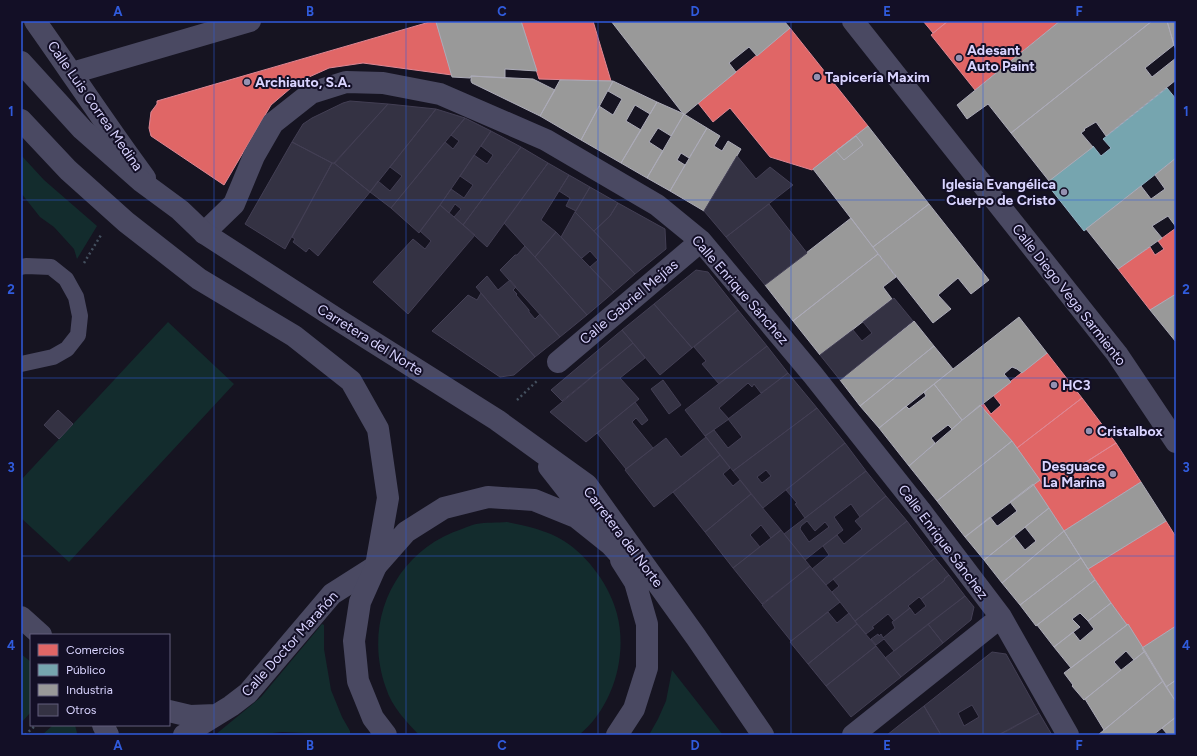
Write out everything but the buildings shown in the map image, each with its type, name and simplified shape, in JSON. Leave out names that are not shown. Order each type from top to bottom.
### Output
[{"type":"street","name":"Calle Luis Correa Medina","points":[[35,21],[113,135],[154,190]]},
{"type":"street","points":[[72,73],[250,21]]},
{"type":"street","name":"Calle Diego Vega Sarmiento","points":[[853,21],[1117,354],[1176,442]]},
{"type":"street","name":"Carretera del Norte","points":[[21,62],[82,129],[122,164],[180,210],[204,233],[497,420],[587,485],[696,636],[763,735]]},
{"type":"street","name":"Calle Enrique Sánchez","points":[[204,233],[234,204],[254,156],[273,123],[311,94],[346,82],[383,83],[440,94],[546,140],[657,205],[701,242],[813,376],[920,510],[1001,618],[1068,735]]},
{"type":"street","points":[[21,120],[68,170],[115,212],[199,279],[294,336],[352,381],[378,429],[388,498],[376,566],[360,602],[354,641],[358,681],[373,718],[386,735]]},
{"type":"street","name":"Calle Gabriel Mejías","points":[[558,362],[701,242]]},
{"type":"street","points":[[532,445],[611,545],[635,582],[647,624],[647,668],[634,709],[617,735]]},
{"type":"street","points":[[376,566],[406,532],[444,508],[488,497],[534,500],[576,517],[611,545]]},
{"type":"street","name":"Carretera del Norte","points":[[611,545],[696,636]]},
{"type":"street","name":"Calle Doctor Marañón","points":[[184,735],[217,715],[248,693],[332,594],[376,566]]},
{"type":"street","points":[[21,617],[40,634]]},
{"type":"street","points":[[853,735],[1001,618]]},
{"type":"street","points":[[170,712],[190,716],[217,715]]},
{"type":"street","points":[[103,726],[108,735]]},
{"type":"lane","points":[[21,267],[51,267],[66,279],[76,297],[80,316],[78,335],[67,349],[53,358],[21,364]]},
{"type":"path","points":[[81,267],[115,212]]},
{"type":"path","points":[[528,389],[534,383]]},
{"type":"path","points":[[25,735],[35,726]]},
{"type":"green space","points":[[21,155],[44,180],[97,226],[77,259],[74,249],[54,227],[40,217],[21,193]]},
{"type":"green space","points":[[168,322],[234,384],[69,562],[21,518],[21,480]]},
{"type":"green space","points":[[507,522],[544,531],[573,547],[597,573],[609,593],[617,614],[620,630],[620,647],[619,663],[615,680],[609,695],[601,710],[579,735],[419,735],[392,701],[386,688],[380,663],[378,638],[382,614],[390,592],[402,572],[418,554],[439,539],[474,524]]},
{"type":"green space","points":[[322,624],[324,625],[324,649],[331,690],[342,717],[350,731],[350,735],[282,732],[253,735],[215,735],[261,697]]},
{"type":"green space","points":[[21,654],[30,661],[30,713],[21,723]]},
{"type":"green space","points":[[672,670],[723,735],[649,735],[666,701]]},
{"type":"green space","points":[[52,726],[75,726],[77,733],[77,735],[42,735]]},
{"type":"place","name":"Adesant Auto Paint","points":[[959,58]]},
{"type":"place","name":"Tapicería Maxim","points":[[817,77]]},
{"type":"place","name":"Archiauto, S.A.","points":[[247,82]]},
{"type":"place","name":"Iglesia Evangélica Cuerpo de Cristo","points":[[1064,192]]},
{"type":"place","name":"HC3","points":[[1054,385]]},
{"type":"place","name":"Cristalbox","points":[[1089,431]]},
{"type":"place","name":"Desguace La Marina","points":[[1113,474]]}]
